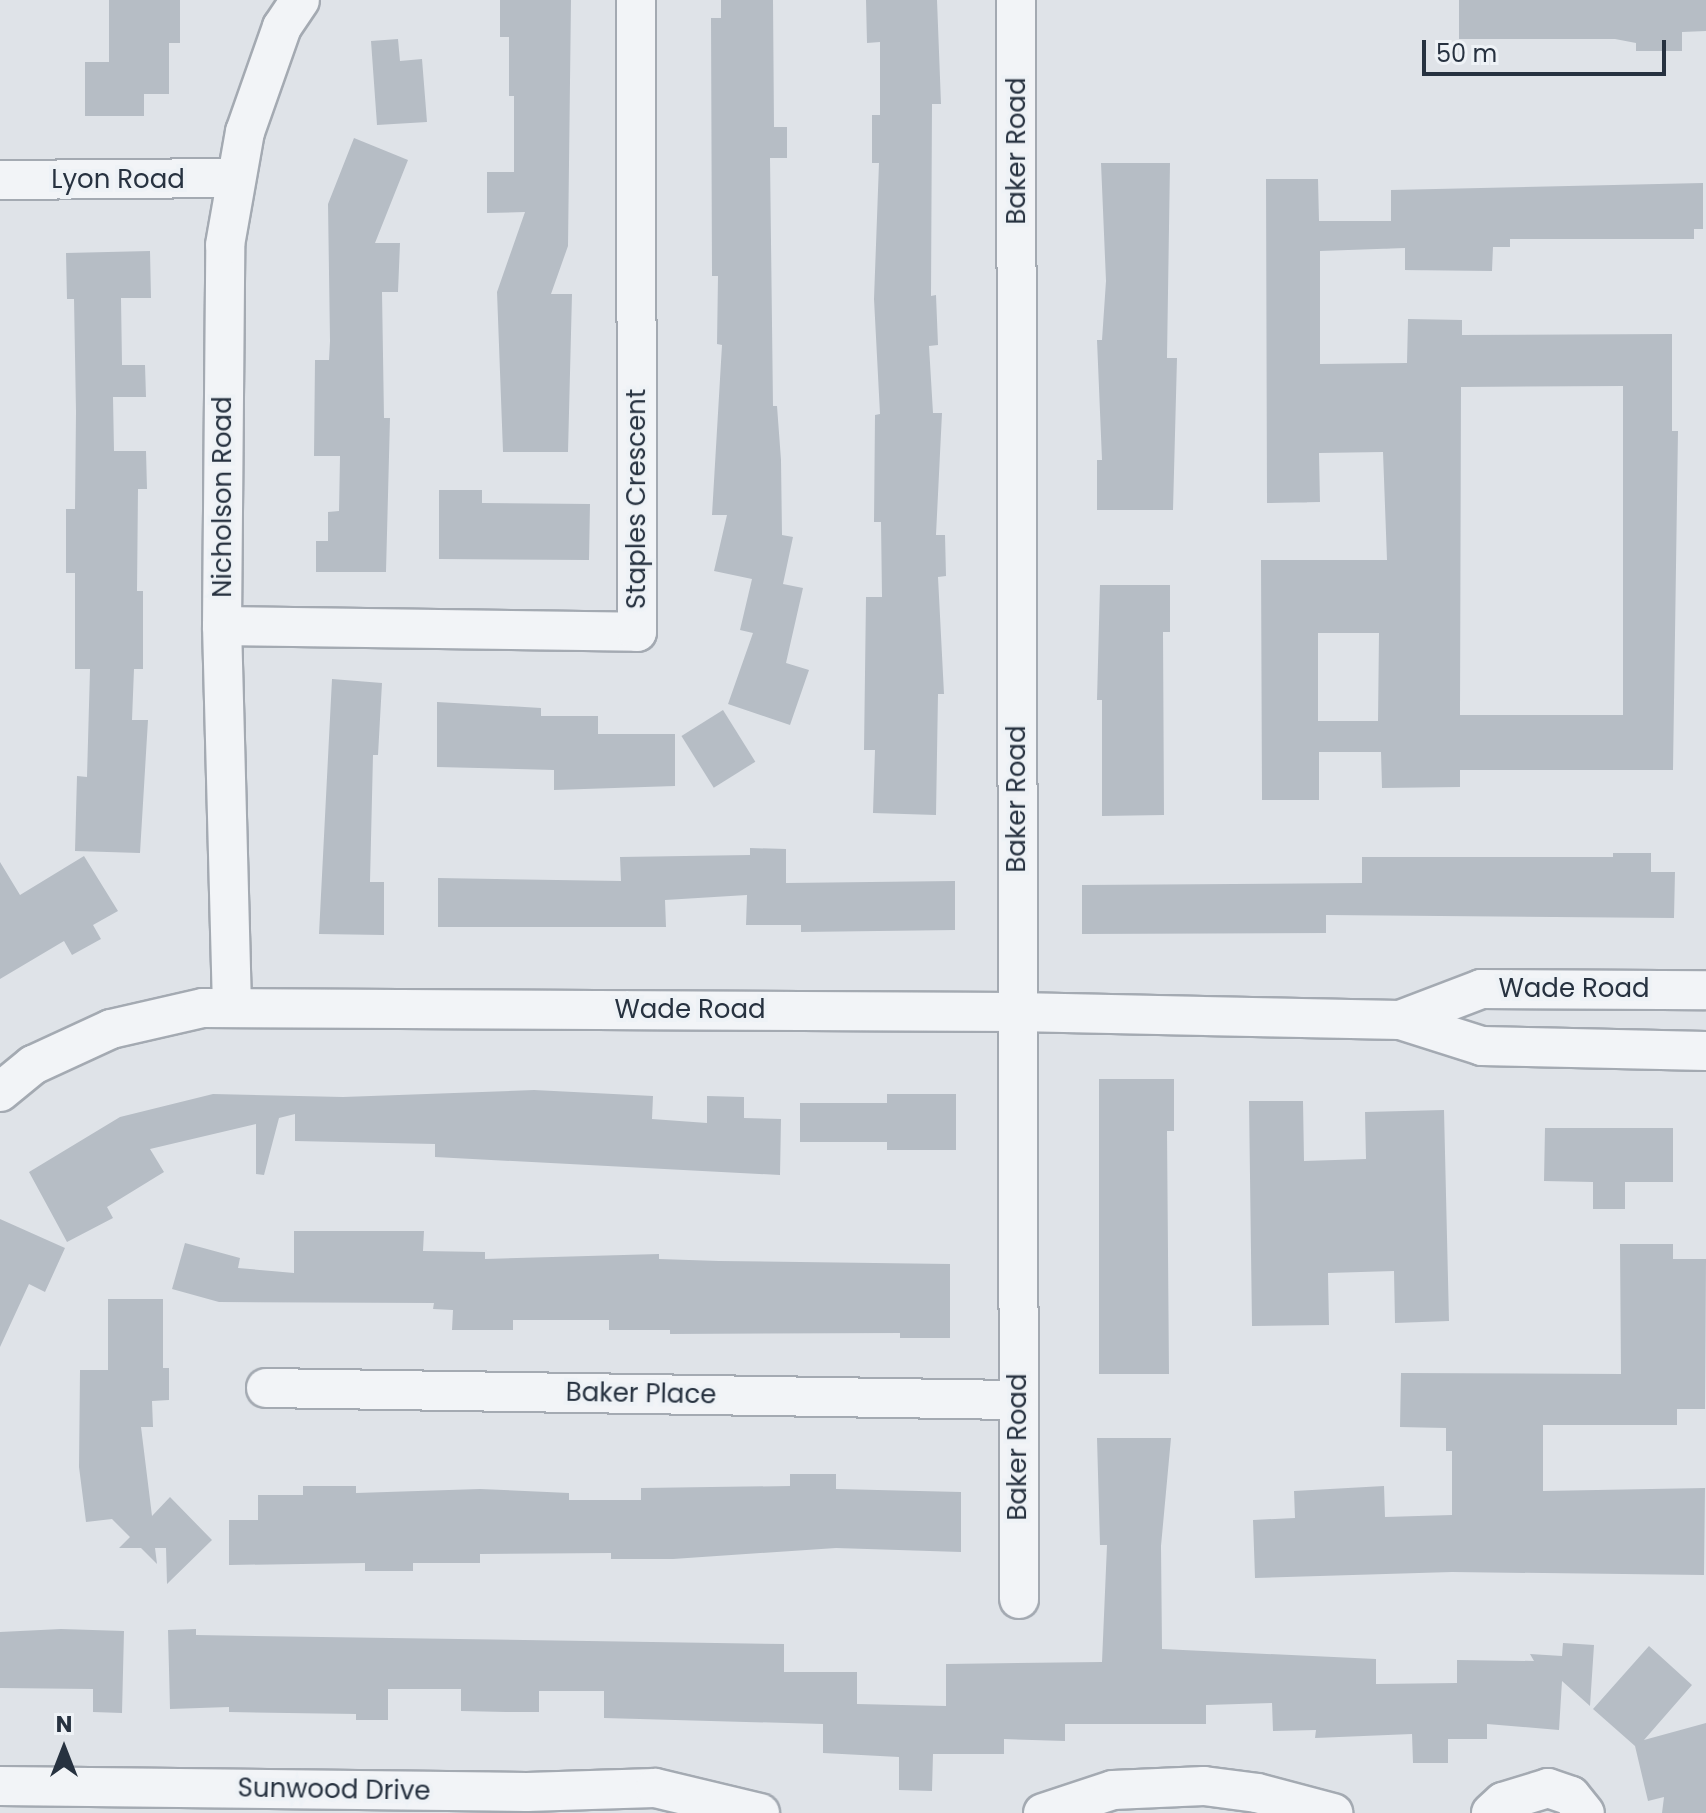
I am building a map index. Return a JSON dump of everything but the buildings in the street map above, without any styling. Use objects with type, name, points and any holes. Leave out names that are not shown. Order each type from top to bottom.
[{"type":"street","name":"Nicholson Road","points":[[232,1007],[222,626],[225,245],[235,178],[282,27],[300,0]]},
{"type":"street","name":"Staples Crescent","points":[[222,626],[637,632],[636,0]]},
{"type":"street","name":"Baker Road","points":[[1016,0],[1019,1599]]},
{"type":"street","name":"Lyon Road","points":[[0,180],[235,178]]},
{"type":"street","name":"Wade Road","points":[[1400,1020],[1481,989],[1706,990]]},
{"type":"street","name":"Wade Road","points":[[0,1092],[33,1065],[111,1029],[203,1008],[232,1007],[1017,1012],[1400,1020],[1482,1046],[1706,1051]]},
{"type":"street","name":"Baker Place","points":[[266,1388],[1017,1400]]},
{"type":"street","name":"Sunwood Drive","points":[[0,1786],[528,1802],[654,1801],[760,1813]]},
{"type":"street","points":[[1043,1813],[1113,1790],[1204,1786],[1257,1793],[1333,1813]]},
{"type":"street","points":[[1491,1813],[1503,1802],[1548,1788],[1571,1796],[1585,1813]]}]
